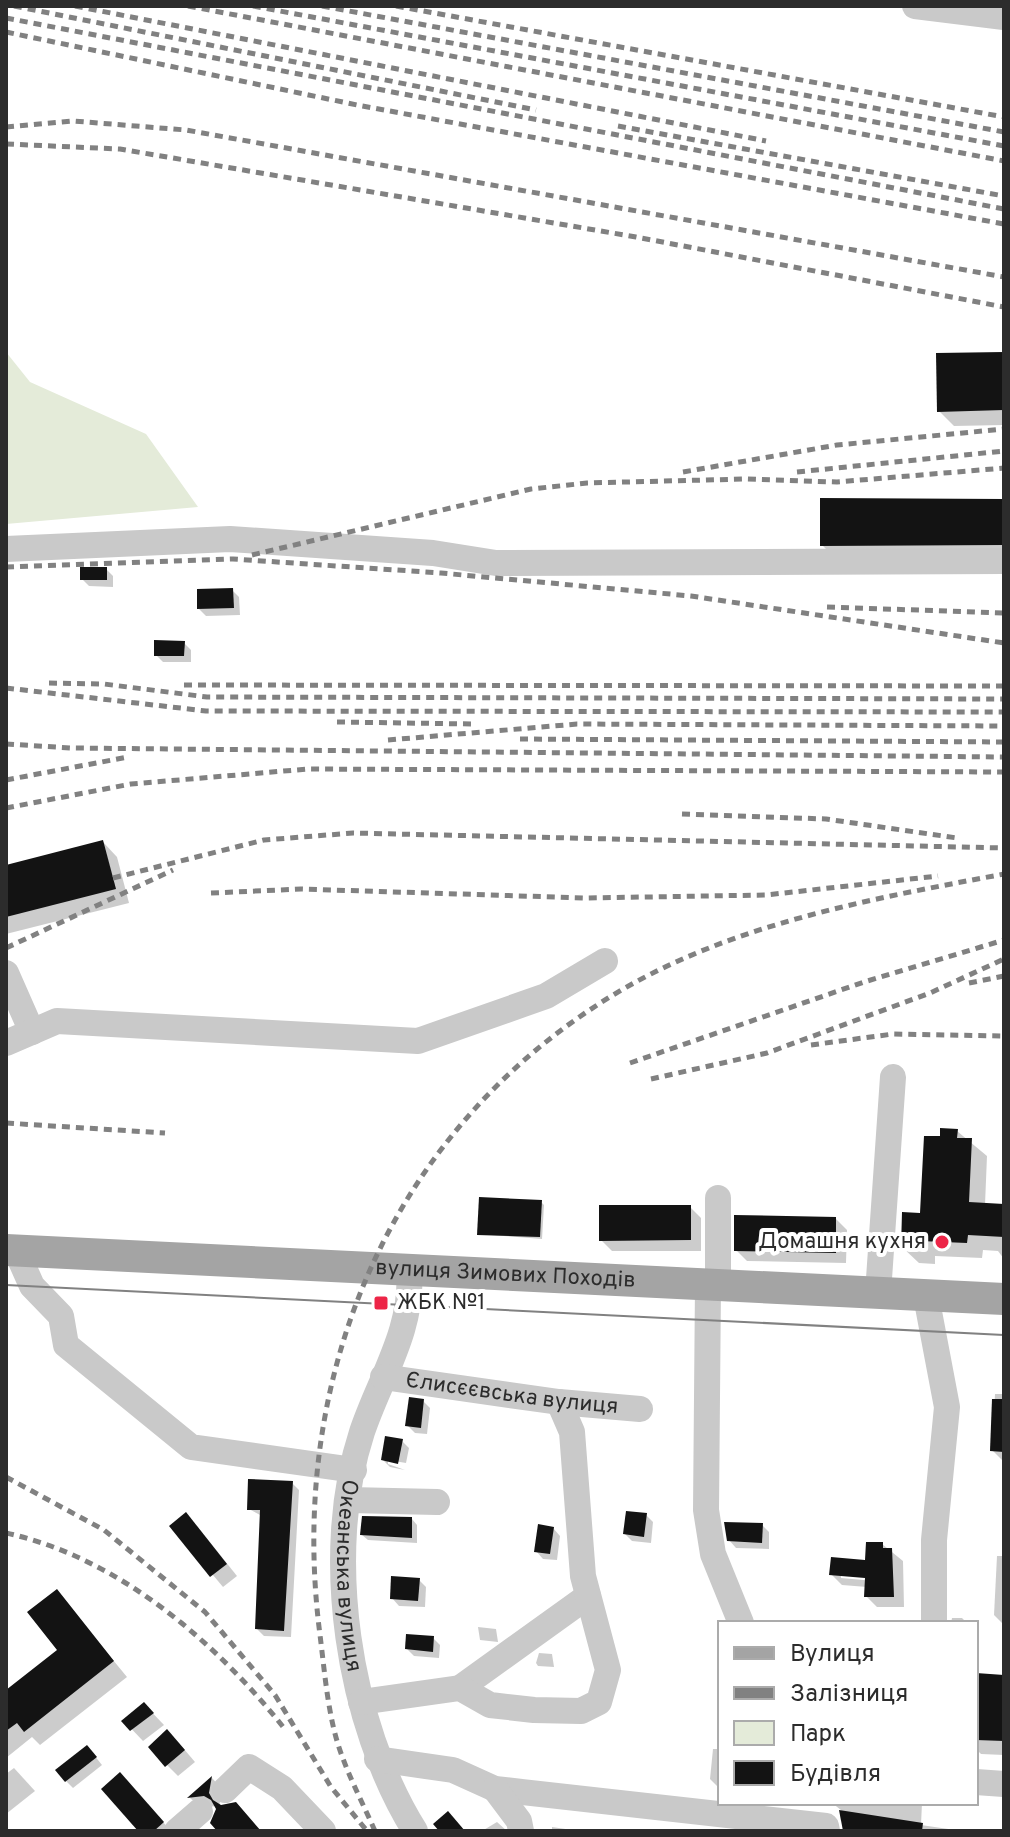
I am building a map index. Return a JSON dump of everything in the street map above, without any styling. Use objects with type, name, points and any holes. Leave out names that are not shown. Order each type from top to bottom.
[{"type":"main road","name":"вулиця Зимових Походів","points":[[11,1250],[1004,1299]]},
{"type":"street","points":[[915,6],[1004,17]]},
{"type":"street","points":[[6,549],[110,547],[230,539],[433,553],[496,563],[1004,561]]},
{"type":"street","points":[[6,1043],[57,1021],[418,1041],[546,996],[605,961]]},
{"type":"street","points":[[6,973],[32,1032]]},
{"type":"street","points":[[878,1293],[893,1077]]},
{"type":"street","points":[[718,1198],[706,1510],[713,1554],[740,1621]]},
{"type":"street","points":[[11,1250],[32,1286],[61,1316],[66,1345],[191,1447],[354,1470]]},
{"type":"street","name":"Океанська вулиця","points":[[409,1270],[407,1316],[361,1435],[349,1500],[345,1561],[347,1620],[361,1702],[377,1759],[415,1831]]},
{"type":"street","points":[[926,1296],[947,1407],[934,1540],[934,1621]]},
{"type":"street","name":"Єлисєєвська вулиця","points":[[383,1377],[559,1402],[640,1409]]},
{"type":"street","points":[[460,1688],[490,1705],[534,1710],[581,1711],[599,1702],[608,1670],[583,1576],[572,1432],[559,1402]]},
{"type":"street","points":[[349,1500],[437,1502]]},
{"type":"street","points":[[361,1702],[460,1688],[588,1596]]},
{"type":"street","points":[[377,1759],[453,1770],[495,1789],[713,1811],[826,1826],[827,1831]]},
{"type":"street","points":[[225,1790],[249,1767],[282,1788],[323,1831]]},
{"type":"street","points":[[978,1782],[1004,1784]]},
{"type":"street","points":[[495,1789],[519,1821],[521,1831]]},
{"type":"street","points":[[177,1831],[200,1811]]},
{"type":"green space","points":[[6,352],[30,382],[146,434],[198,507],[6,524]]},
{"type":"building","points":[[1004,352],[1004,410],[937,412],[936,353]]},
{"type":"building","points":[[820,498],[1004,499],[1004,545],[820,546]]},
{"type":"building","points":[[80,567],[107,567],[107,580],[80,580]]},
{"type":"building","points":[[233,588],[234,608],[197,609],[197,589]]},
{"type":"building","points":[[154,640],[185,641],[184,656],[154,656]]},
{"type":"building","points":[[103,840],[116,889],[6,917],[6,865]]},
{"type":"building","points":[[940,1128],[958,1129],[957,1138],[972,1138],[969,1202],[1004,1204],[1004,1237],[968,1235],[967,1243],[920,1241],[920,1249],[901,1248],[902,1212],[920,1213],[924,1136],[940,1136]]},
{"type":"building","points":[[479,1197],[542,1200],[540,1237],[477,1235]]},
{"type":"building","points":[[599,1205],[691,1205],[691,1240],[599,1241]]},
{"type":"building","points":[[734,1215],[836,1217],[836,1253],[734,1251]]},
{"type":"building","points":[[409,1397],[424,1399],[421,1428],[405,1426]]},
{"type":"building","points":[[992,1399],[1004,1399],[1004,1452],[990,1451]]},
{"type":"building","points":[[385,1436],[403,1439],[398,1464],[381,1460]]},
{"type":"building","points":[[248,1479],[293,1481],[284,1631],[255,1629],[260,1510],[247,1510]]},
{"type":"building","points":[[626,1511],[647,1513],[644,1537],[623,1534]]},
{"type":"building","points":[[186,1512],[227,1564],[210,1577],[169,1526]]},
{"type":"building","points":[[362,1516],[412,1517],[412,1538],[360,1535]]},
{"type":"building","points":[[724,1522],[763,1523],[762,1543],[727,1541]]},
{"type":"building","points":[[538,1524],[554,1527],[550,1554],[534,1552]]},
{"type":"building","points":[[866,1542],[883,1542],[883,1548],[892,1548],[894,1597],[864,1597],[865,1578],[829,1575],[831,1557],[865,1560]]},
{"type":"building","points":[[391,1576],[420,1578],[418,1601],[390,1599]]},
{"type":"building","points":[[57,1589],[114,1661],[24,1732],[17,1723],[6,1731],[6,1690],[57,1650],[27,1612]]},
{"type":"building","points":[[406,1634],[434,1636],[433,1652],[405,1649]]},
{"type":"building","points":[[978,1673],[1004,1675],[1004,1741],[978,1740]]},
{"type":"building","points":[[144,1702],[154,1713],[130,1731],[121,1721]]},
{"type":"building","points":[[167,1729],[185,1750],[165,1767],[148,1747]]},
{"type":"building","points":[[87,1745],[97,1757],[65,1782],[55,1770]]},
{"type":"building","points":[[120,1772],[164,1822],[154,1831],[138,1831],[101,1789]]},
{"type":"building","points":[[212,1776],[209,1793],[213,1800],[221,1805],[236,1802],[261,1831],[217,1831],[210,1823],[216,1809],[211,1800],[204,1796],[187,1798]]},
{"type":"building","points":[[839,1810],[923,1823],[922,1831],[843,1831]]},
{"type":"building","points":[[448,1811],[465,1831],[439,1831],[433,1824]]},
{"type":"tram line","points":[[6,1285],[1004,1335]]},
{"type":"railway","points":[[14,6],[536,110]]},
{"type":"railway","points":[[75,6],[766,141]]},
{"type":"railway","points":[[188,6],[1004,161]]},
{"type":"railway","points":[[253,6],[1004,146]]},
{"type":"railway","points":[[322,6],[1004,132]]},
{"type":"railway","points":[[396,6],[1004,117]]},
{"type":"railway","points":[[6,18],[1004,209]]},
{"type":"railway","points":[[6,32],[357,105],[1004,224]]},
{"type":"railway","points":[[6,127],[73,121],[186,130],[1004,277]]},
{"type":"railway","points":[[618,126],[1004,196]]},
{"type":"railway","points":[[6,144],[120,149],[636,237],[1004,307]]},
{"type":"railway","points":[[683,472],[837,445],[1004,429]]},
{"type":"railway","points":[[797,472],[1004,451]]},
{"type":"railway","points":[[252,555],[531,489],[587,483],[745,479],[837,482],[1004,468]]},
{"type":"railway","points":[[6,567],[233,559],[441,573],[691,596],[1004,643]]},
{"type":"railway","points":[[827,607],[1004,613]]},
{"type":"railway","points":[[49,683],[104,684],[207,697],[1004,699]]},
{"type":"railway","points":[[184,685],[1004,686]]},
{"type":"railway","points":[[6,688],[206,711],[1004,712]]},
{"type":"railway","points":[[337,722],[473,724]]},
{"type":"railway","points":[[388,740],[577,724],[1004,726]]},
{"type":"railway","points":[[520,739],[1004,742]]},
{"type":"railway","points":[[6,744],[71,748],[1004,757]]},
{"type":"railway","points":[[6,780],[128,757]]},
{"type":"railway","points":[[6,808],[131,784],[308,769],[1004,772]]},
{"type":"railway","points":[[682,814],[826,819],[957,838]]},
{"type":"railway","points":[[113,878],[264,840],[353,833],[1004,848]]},
{"type":"railway","points":[[6,948],[173,870]]},
{"type":"railway","points":[[375,1831],[333,1727],[320,1635],[314,1538],[321,1443],[340,1351],[373,1264],[418,1183],[475,1109],[544,1044],[625,988],[669,965],[762,929],[858,903],[1004,874]]},
{"type":"railway","points":[[211,893],[301,889],[586,898],[766,895],[938,876]]},
{"type":"railway","points":[[630,1063],[864,982],[1004,940]]},
{"type":"railway","points":[[651,1079],[767,1053],[930,993],[1004,959]]},
{"type":"railway","points":[[969,983],[1004,976]]},
{"type":"railway","points":[[811,1045],[893,1034],[1004,1036]]},
{"type":"railway","points":[[6,1123],[165,1133]]},
{"type":"railway","points":[[6,1477],[104,1530],[205,1612],[275,1695],[331,1787],[367,1831]]},
{"type":"railway","points":[[6,1533],[87,1561],[161,1607],[227,1664],[284,1728]]},
{"type":"place","name":"Домашня кухня","points":[[942,1242]]},
{"type":"place","name":"ЖБК №1","points":[[381,1303]]}]
